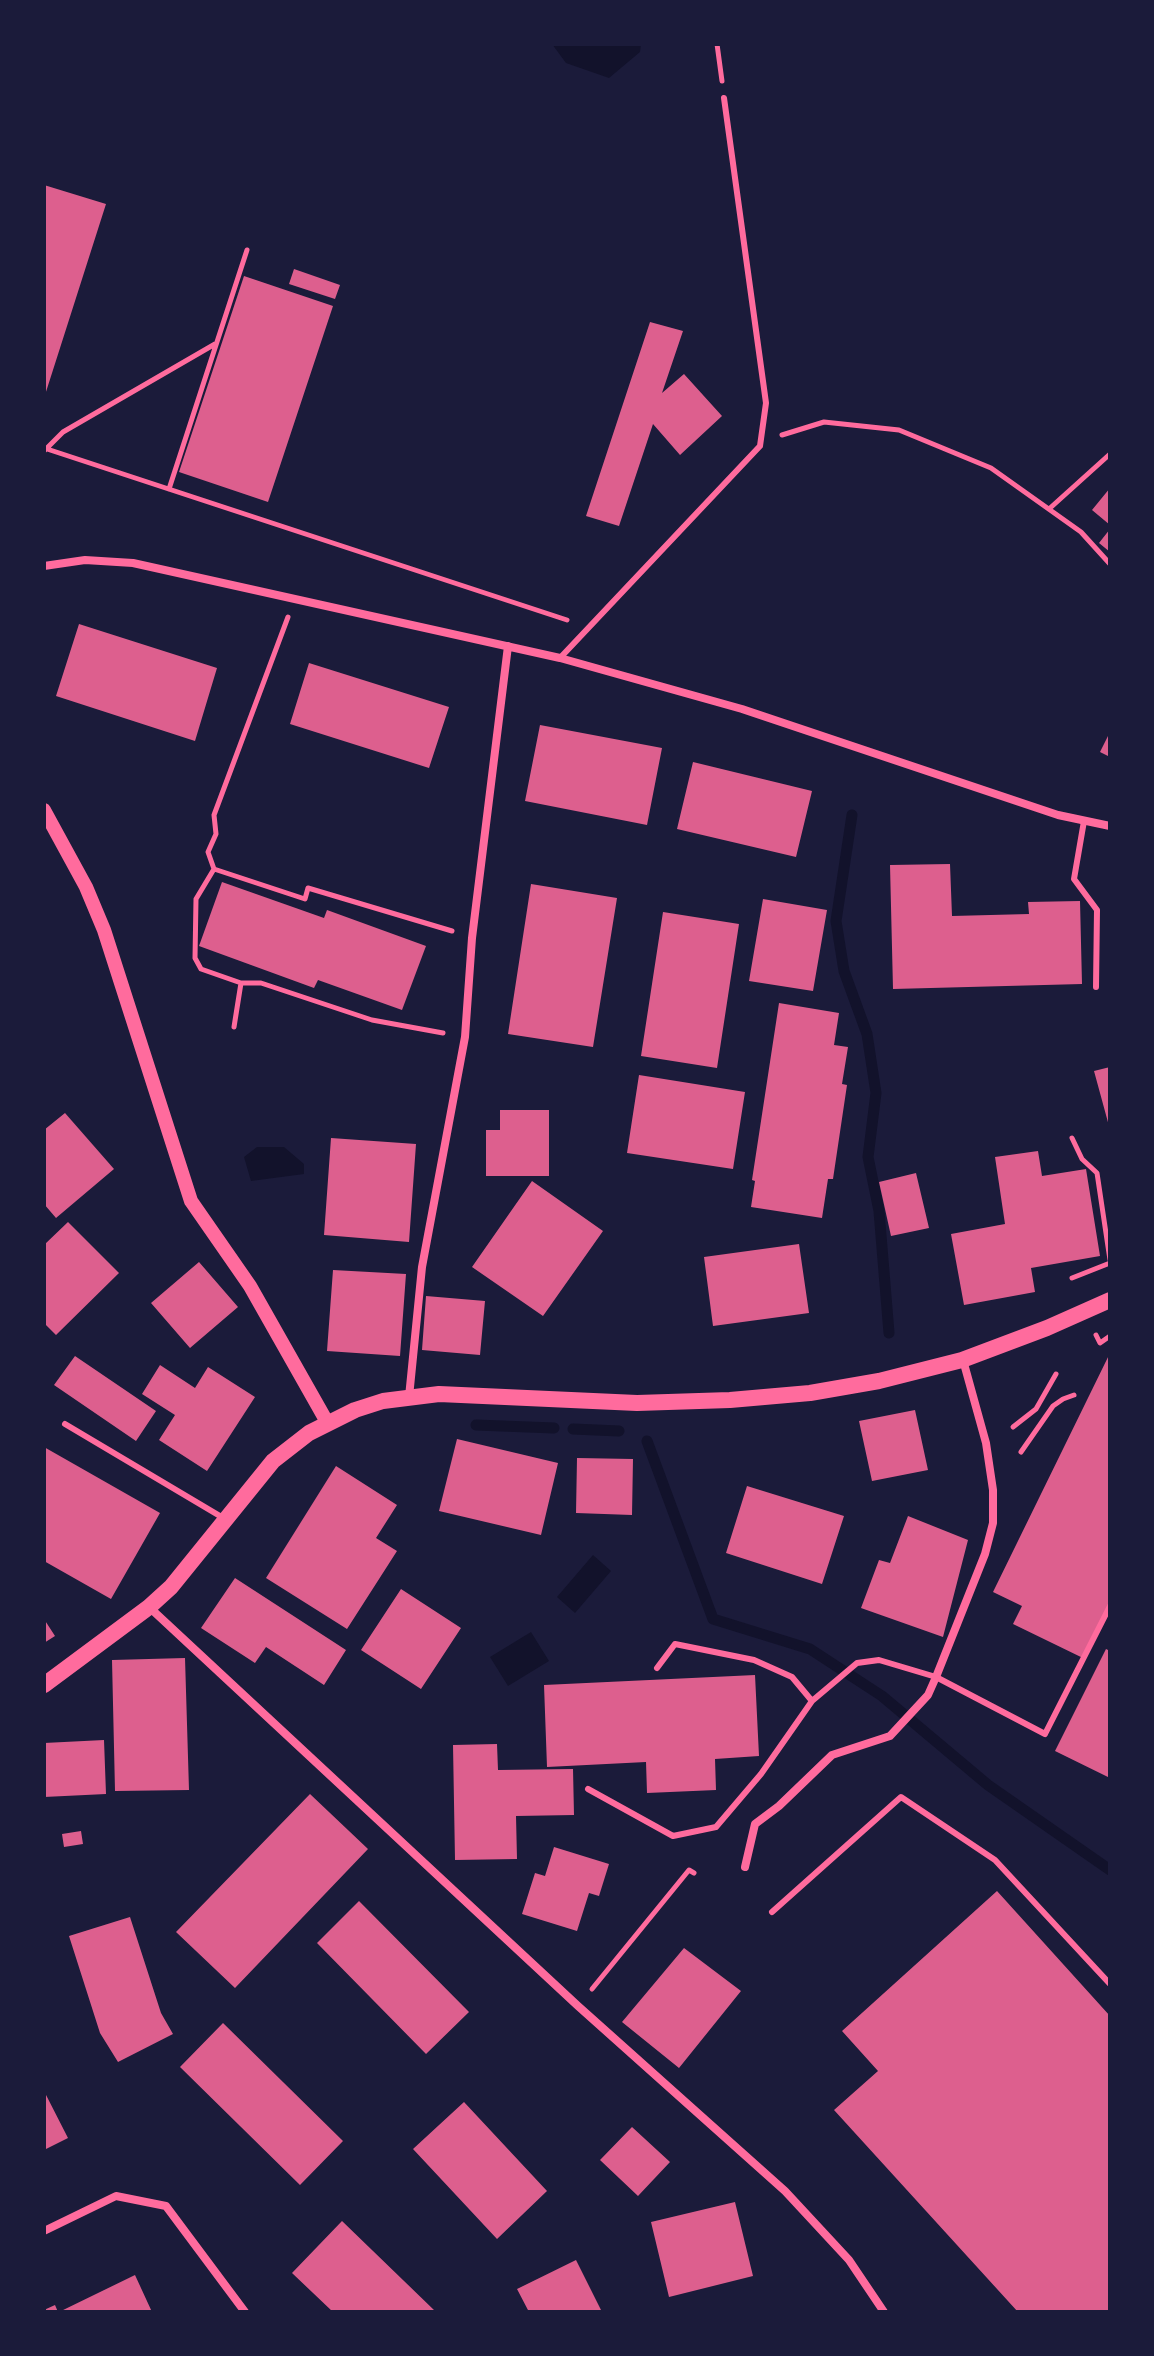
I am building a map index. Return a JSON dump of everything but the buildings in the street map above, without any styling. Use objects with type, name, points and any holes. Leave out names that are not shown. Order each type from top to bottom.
[{"type":"main road","points":[[44,1685],[171,1587],[273,1461],[291,1445],[327,1422],[383,1401],[468,1394],[637,1403],[745,1399],[845,1387],[962,1360],[1110,1300]]},
{"type":"street","points":[[44,566],[85,560],[117,561],[560,658],[742,709],[1084,821],[1110,826]]},
{"type":"street","points":[[409,1397],[422,1267],[465,1037],[472,938],[508,646]]},
{"type":"street","points":[[44,810],[49,828],[86,887],[104,930],[191,1201],[250,1286],[327,1422]]},
{"type":"street","points":[[745,1867],[755,1824],[779,1806],[832,1755],[890,1736],[928,1695],[936,1677],[985,1554],[993,1523],[993,1490],[986,1443],[962,1360]]},
{"type":"street","points":[[149,1607],[578,2006],[785,2191],[849,2260],[884,2312]]},
{"type":"street","points":[[44,2231],[116,2196],[166,2206],[245,2312]]},
{"type":"lane","points":[[560,658],[760,446],[766,403],[724,98]]},
{"type":"lane","points":[[1084,821],[1074,879],[1097,910],[1096,987]]},
{"type":"lane","points":[[65,1424],[225,1519]]},
{"type":"lane","points":[[588,1789],[673,1836],[716,1827],[761,1774],[812,1701],[857,1663],[879,1660],[936,1677],[1045,1734],[1110,1606]]},
{"type":"lane","points":[[657,1668],[675,1644],[754,1660],[792,1677],[812,1701]]},
{"type":"lane","points":[[772,1912],[901,1797],[995,1860],[1110,1984]]},
{"type":"path","points":[[717,44],[724,98]]},
{"type":"path","points":[[169,489],[247,250]]},
{"type":"path","points":[[44,449],[63,432],[216,343]]},
{"type":"path","points":[[760,446],[792,429],[824,422],[899,430],[991,468],[1081,532],[1110,564]]},
{"type":"path","points":[[44,449],[589,628]]},
{"type":"path","points":[[1049,509],[1110,454]]},
{"type":"path","points":[[214,869],[208,852],[216,834],[214,815],[294,598]]},
{"type":"path","points":[[214,869],[305,899],[308,888],[472,938]]},
{"type":"path","points":[[214,869],[196,899],[195,958],[201,969],[241,983],[261,983],[372,1020],[465,1037]]},
{"type":"path","points":[[234,1027],[241,983]]},
{"type":"path","points":[[1072,1138],[1082,1159],[1097,1173],[1110,1262],[1072,1278]]},
{"type":"path","points":[[1013,1427],[1040,1403],[1056,1374]]},
{"type":"path","points":[[1021,1452],[1051,1410],[1063,1399],[1074,1395]]},
{"type":"path","points":[[1040,1403],[1051,1410]]},
{"type":"path","points":[[578,2006],[689,1870],[694,1873]]},
{"type":"shaded area","points":[[552,44],[641,44],[640,52],[609,78],[566,63]]},
{"type":"shaded area","points":[[257,1147],[284,1147],[304,1164],[304,1174],[251,1181],[244,1157]]},
{"type":"shaded area","points":[[593,1555],[611,1571],[575,1613],[557,1597]]},
{"type":"shaded area","points":[[531,1632],[549,1661],[508,1686],[490,1657]]},
{"type":"waterway","points":[[852,815],[836,921],[844,971],[867,1034],[876,1093],[868,1157],[879,1211],[889,1333]]},
{"type":"waterway","points":[[476,1425],[554,1428]]},
{"type":"waterway","points":[[573,1429],[619,1431]]},
{"type":"waterway","points":[[647,1441],[713,1619],[810,1649],[882,1696],[988,1785],[1110,1870]]}]
